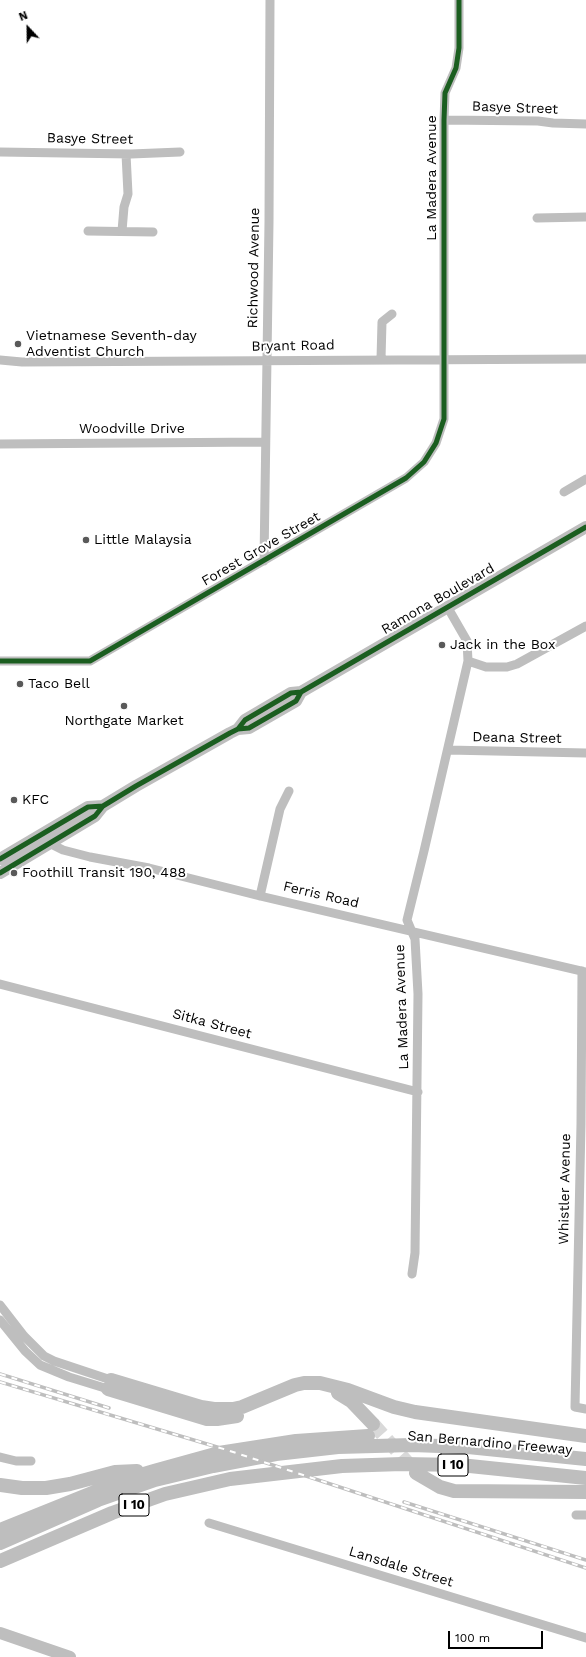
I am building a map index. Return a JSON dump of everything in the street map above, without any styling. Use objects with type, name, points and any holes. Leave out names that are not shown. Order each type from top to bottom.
[{"type":"highway","points":[[110,1384],[201,1407],[233,1409],[242,1407],[295,1385],[304,1383],[320,1383],[348,1390],[394,1407],[416,1412],[586,1436]]},
{"type":"highway","points":[[110,1384],[202,1417],[217,1419],[235,1417],[295,1391],[314,1388],[325,1389],[343,1395],[351,1400],[373,1424]]},
{"type":"highway","name":"San Bernardino Freeway","points":[[0,1530],[100,1489],[154,1470],[219,1453],[274,1449],[338,1437],[413,1436],[474,1439],[586,1450]]},
{"type":"highway","points":[[0,1543],[106,1498],[156,1480],[235,1461],[274,1449],[307,1450],[361,1446],[418,1445],[488,1448],[586,1459]]},
{"type":"highway","points":[[0,1552],[79,1517],[156,1490],[258,1466],[316,1463],[370,1454],[429,1454],[478,1456],[586,1468]]},
{"type":"highway","name":"San Bernardino Freeway","points":[[0,1561],[112,1513],[165,1494],[230,1478],[274,1473],[316,1463],[429,1464],[479,1467],[586,1478]]},
{"type":"highway","points":[[0,1484],[22,1488],[46,1488],[70,1484],[115,1472],[154,1470]]},
{"type":"highway","points":[[416,1473],[436,1485],[454,1491],[586,1492]]},
{"type":"main road","name":"Ramona Boulevard","points":[[0,873],[51,844],[95,816],[103,806],[238,729],[245,720],[251,716],[291,694],[301,692],[586,527]]},
{"type":"main road","name":"Ramona Boulevard","points":[[0,859],[88,807],[103,806]]},
{"type":"main road","points":[[0,1633],[70,1657]]},
{"type":"street","name":"Richwood Avenue","points":[[264,561],[270,0]]},
{"type":"street","name":"La Madera Avenue","points":[[445,358],[445,93],[456,68],[459,48],[459,0]]},
{"type":"street","name":"Basye Street","points":[[444,120],[538,120],[553,123],[586,124]]},
{"type":"street","name":"Basye Street","points":[[0,152],[126,154],[180,152]]},
{"type":"street","points":[[122,231],[124,207],[128,194],[126,154]]},
{"type":"street","points":[[537,218],[586,217]]},
{"type":"street","points":[[88,231],[153,232]]},
{"type":"street","points":[[381,359],[382,322],[392,314]]},
{"type":"street","name":"Bryant Road","points":[[0,360],[22,362],[445,358],[586,359]]},
{"type":"street","name":"Forest Grove Street","points":[[0,661],[90,661],[406,478],[424,462],[436,442],[444,419],[445,358]]},
{"type":"street","name":"Woodville Drive","points":[[0,444],[265,442]]},
{"type":"street","points":[[564,492],[586,478]]},
{"type":"street","name":"La Madera Avenue","points":[[412,1274],[416,1253],[418,994],[415,939],[410,931],[407,920],[468,662],[468,642],[448,608]]},
{"type":"street","points":[[468,662],[486,667],[507,667],[517,664],[586,626]]},
{"type":"street","name":"Deana Street","points":[[448,750],[586,753]]},
{"type":"street","points":[[260,896],[280,809],[289,791]]},
{"type":"street","name":"Ferris Road","points":[[51,844],[63,850],[83,855],[149,868],[260,896],[584,971]]},
{"type":"street","name":"Whistler Avenue","points":[[584,971],[575,1407],[586,1409]]},
{"type":"street","name":"Sitka Street","points":[[0,984],[418,1092]]},
{"type":"street","points":[[0,1305],[24,1336],[44,1356],[110,1384]]},
{"type":"street","points":[[0,1320],[20,1346],[40,1365],[69,1377],[110,1384]]},
{"type":"street","points":[[0,1457],[16,1461],[31,1461]]},
{"type":"street","name":"Lansdale Street","points":[[209,1523],[586,1638]]},
{"type":"tunnel","points":[[373,1424],[415,1471]]},
{"type":"railway","points":[[0,1374],[109,1408]]},
{"type":"railway","points":[[0,1382],[227,1450],[586,1568]]},
{"type":"railway","points":[[404,1502],[586,1560]]},
{"type":"cycle path","points":[[0,661],[90,661],[406,478],[424,462],[436,443],[444,419],[444,120],[445,93],[456,68],[459,48],[459,0]]},
{"type":"cycle path","points":[[238,729],[245,720],[291,693],[301,692],[586,527]]},
{"type":"cycle path","points":[[0,873],[95,816],[103,806],[136,786],[230,733],[238,729],[249,728],[296,701],[301,692]]},
{"type":"cycle path","points":[[0,859],[88,807],[103,806]]},
{"type":"place","name":"Vietnamese Seventh-day Adventist Church","points":[[18,344]]},
{"type":"place","name":"Little Malaysia","points":[[86,540]]},
{"type":"place","name":"Jack in the Box","points":[[442,645]]},
{"type":"place","name":"Taco Bell","points":[[20,684]]},
{"type":"place","name":"Northgate Market","points":[[124,706]]},
{"type":"place","name":"KFC","points":[[14,800]]},
{"type":"place","name":"Foothill Transit 190, 488","points":[[14,873]]}]
